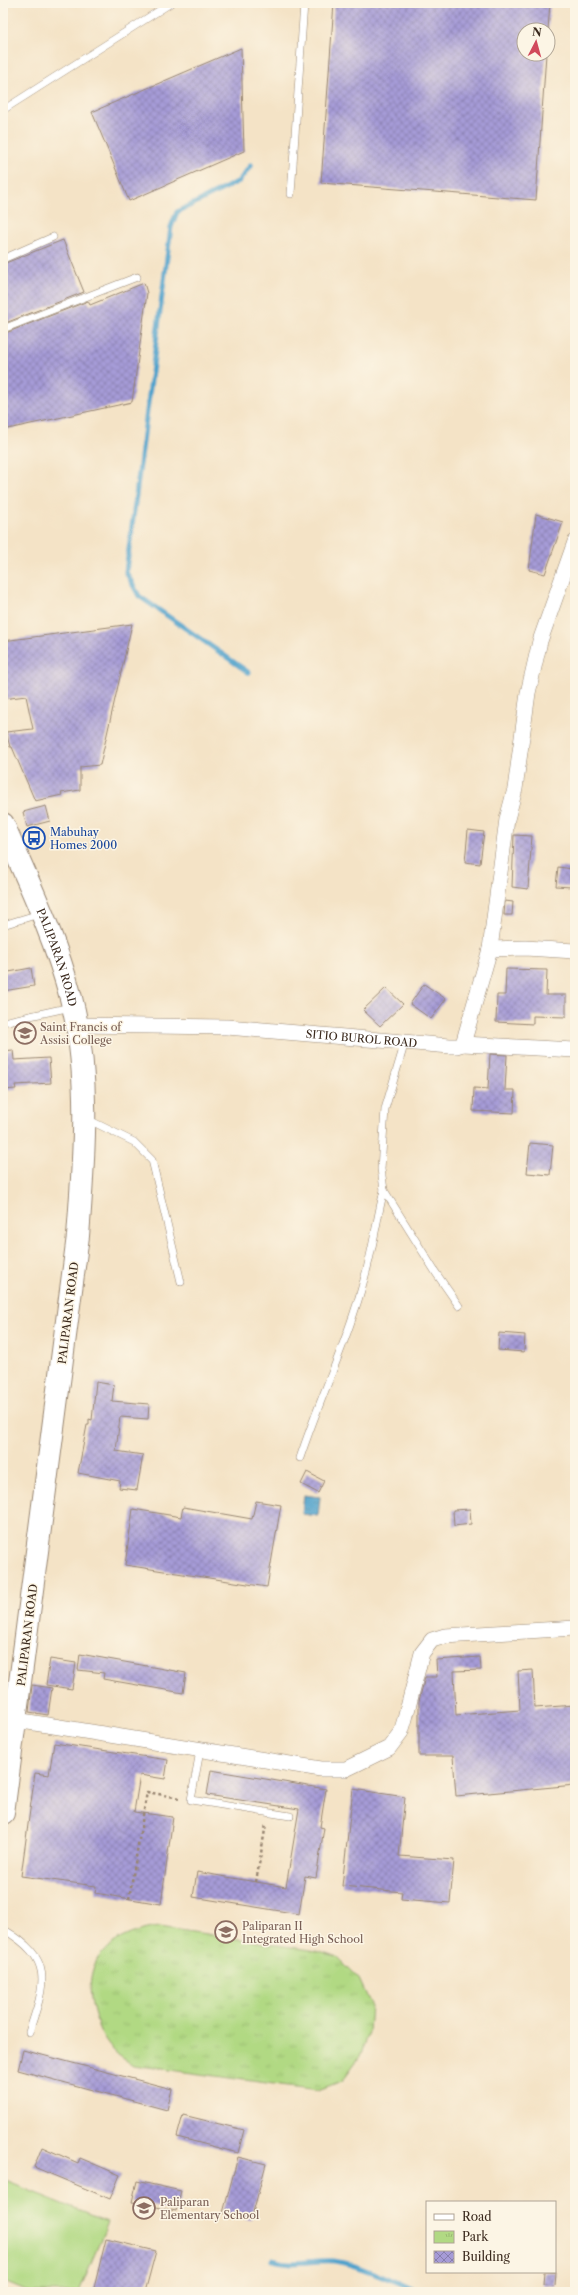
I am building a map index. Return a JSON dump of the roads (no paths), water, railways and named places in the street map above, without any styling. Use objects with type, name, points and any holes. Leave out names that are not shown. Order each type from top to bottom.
[{"type":"main road","name":"PALIPARAN ROAD","points":[[3,824],[55,946],[74,1016],[83,1076],[84,1149],[78,1236],[16,1720],[3,1807]]},
{"type":"street","points":[[463,1044],[490,950],[507,819],[515,789],[528,693],[540,641],[575,542]]},
{"type":"street","points":[[490,950],[525,948],[575,951]]},
{"type":"street","name":"SITIO BUROL ROAD","points":[[74,1016],[457,1046],[463,1044],[575,1050]]},
{"type":"street","points":[[16,1720],[321,1769],[346,1769],[389,1748],[401,1732],[422,1653],[432,1640],[445,1636],[575,1628]]},
{"type":"lane","points":[[3,110],[171,3]]},
{"type":"lane","points":[[292,194],[304,3]]},
{"type":"lane","points":[[3,259],[53,237]]},
{"type":"lane","points":[[3,329],[137,277]]},
{"type":"lane","points":[[3,925],[42,913]]},
{"type":"lane","points":[[3,1022],[74,1016]]},
{"type":"lane","points":[[300,1458],[315,1412],[346,1334],[365,1276],[384,1190],[381,1169],[385,1109],[405,1042]]},
{"type":"lane","points":[[83,1117],[134,1142],[152,1160],[181,1282]]},
{"type":"lane","points":[[384,1190],[436,1274],[459,1306]]},
{"type":"lane","points":[[200,1750],[191,1800],[290,1816]]},
{"type":"lane","points":[[3,1929],[31,1949],[38,1957],[42,1966],[41,1993],[29,2032]]},
{"type":"water","points":[[304,1495],[320,1497],[318,1516],[302,1514]]},
{"type":"waterway","points":[[248,672],[139,596],[126,572],[171,227],[177,212],[239,181],[251,165]]},
{"type":"waterway","points":[[273,2260],[288,2263],[326,2261],[344,2263],[377,2274],[418,2292]]},
{"type":"place","name":"Mabuhay Homes 2000","points":[[34,838]]},
{"type":"place","name":"Saint Francis of Assisi College","points":[[25,1033]]},
{"type":"place","name":"Paliparan II Integrated High School","points":[[226,1932]]},
{"type":"place","name":"Paliparan Elementary School","points":[[144,2208]]}]
